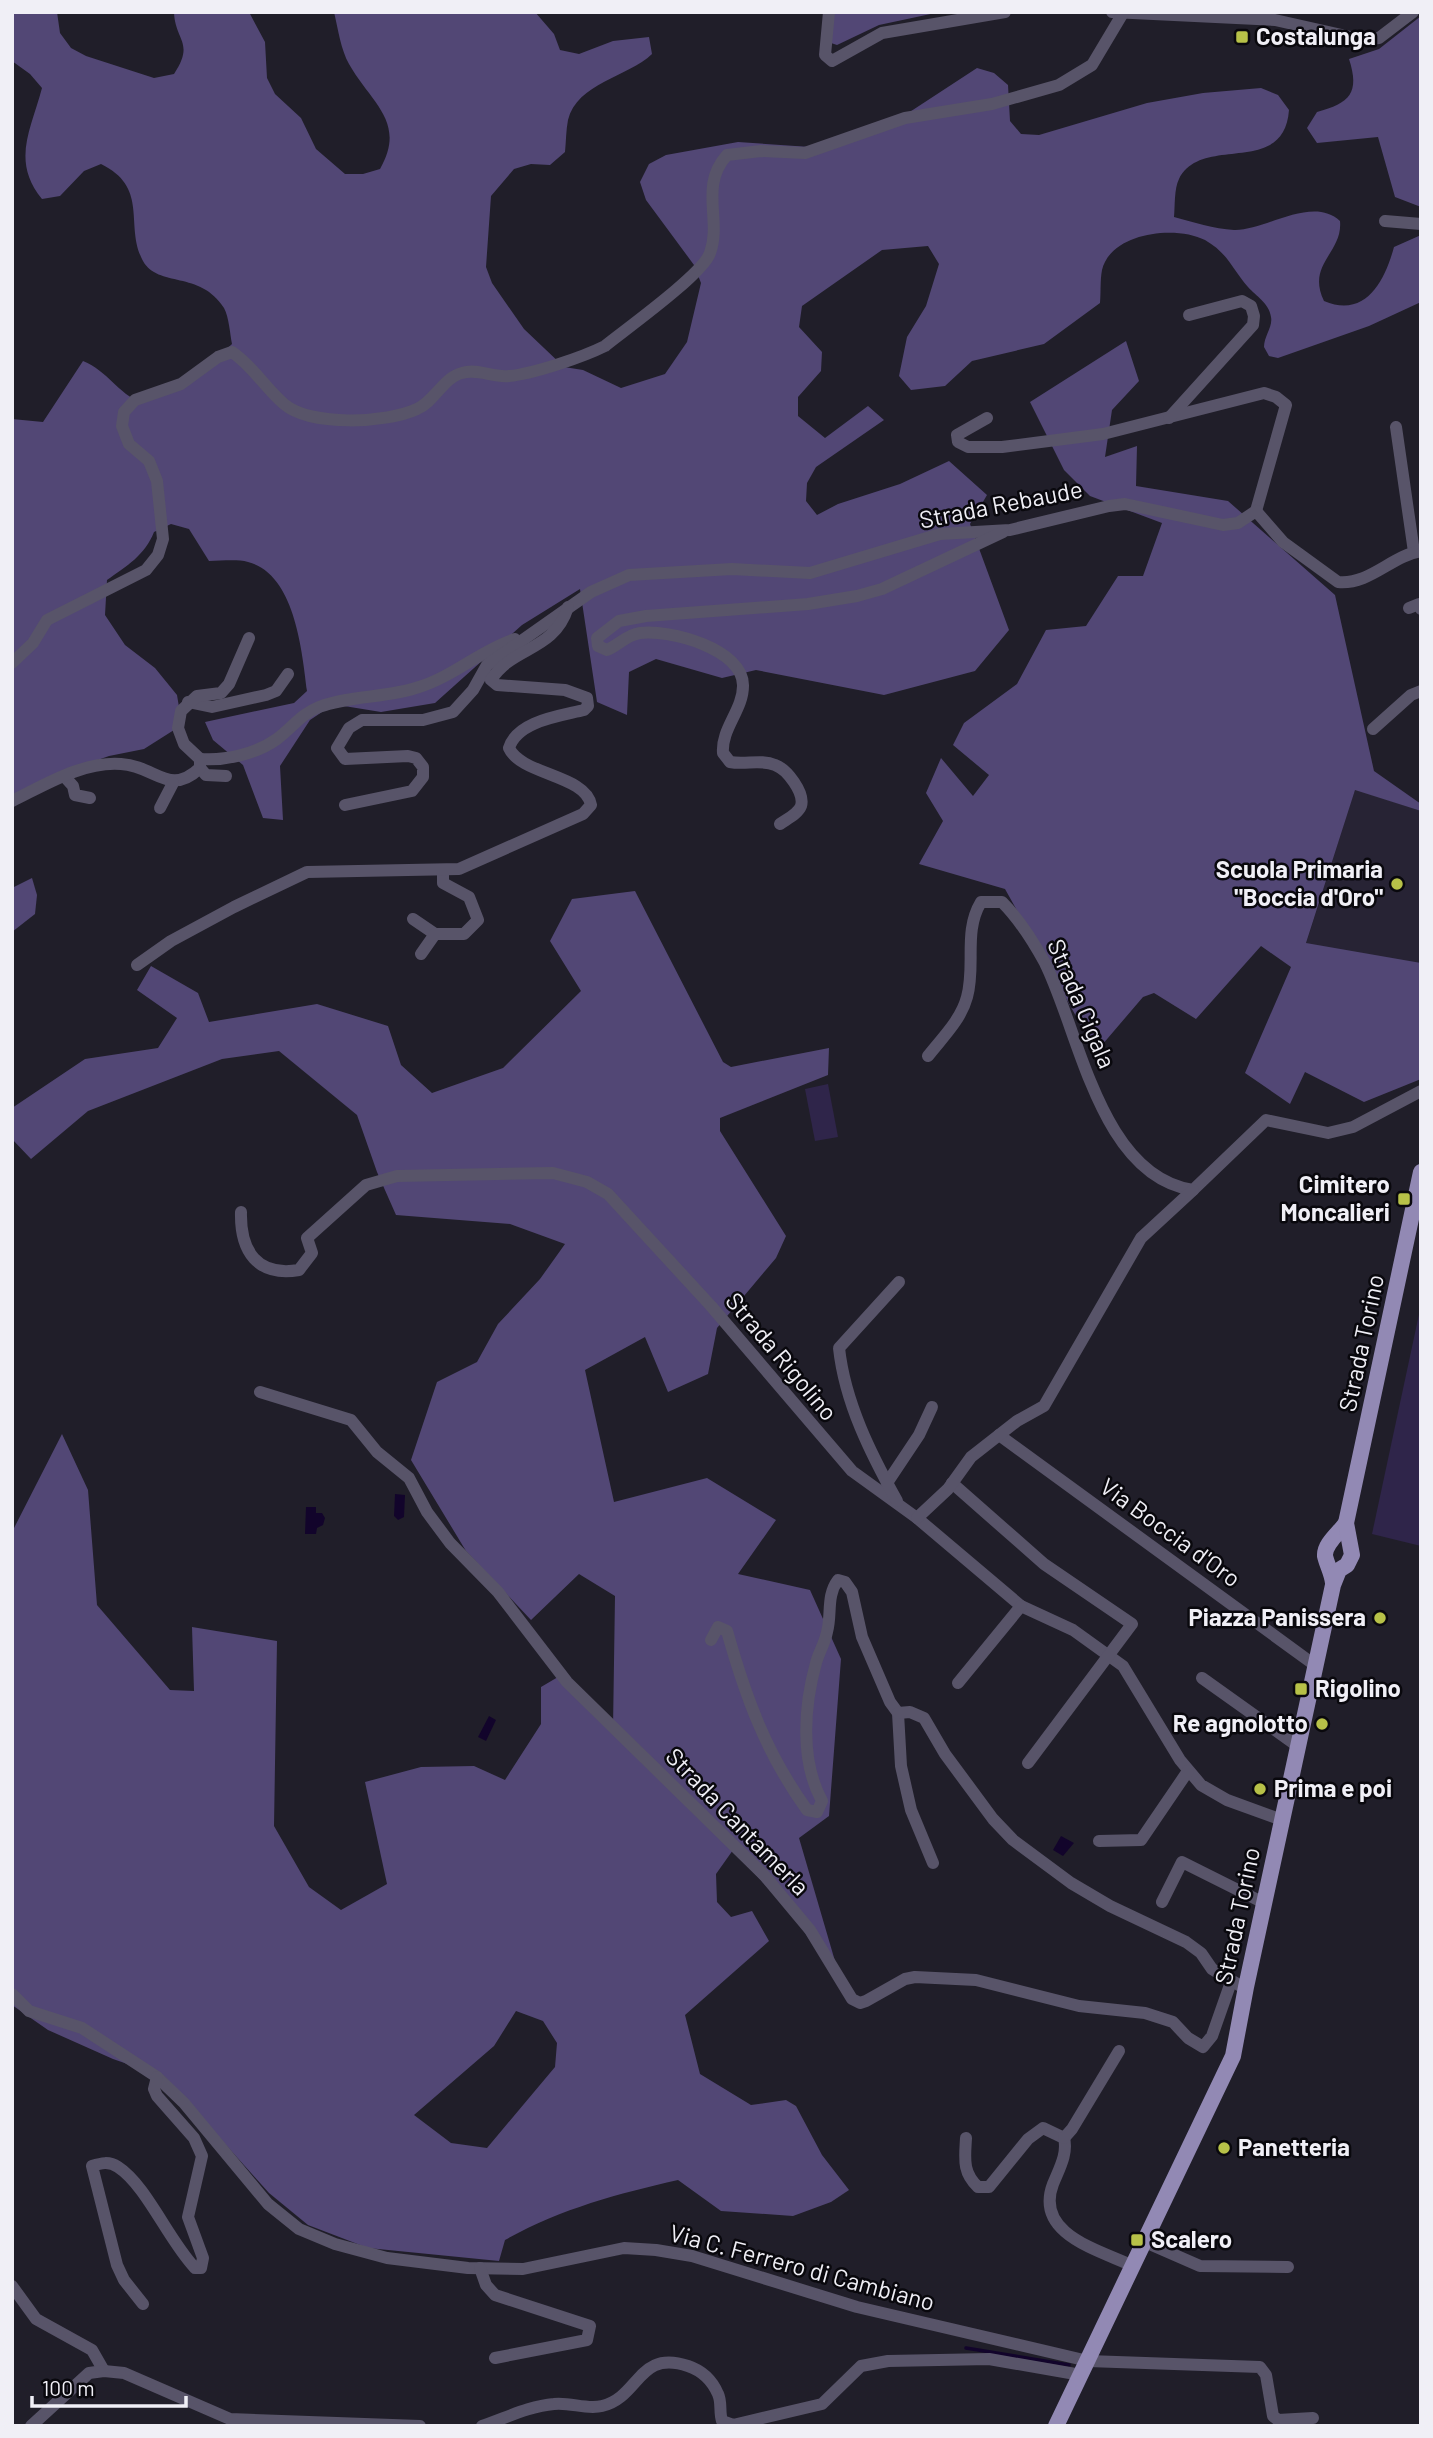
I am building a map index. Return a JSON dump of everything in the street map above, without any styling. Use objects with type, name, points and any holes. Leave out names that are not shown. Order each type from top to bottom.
[{"type":"main road","name":"Strada Torino","points":[[1056,2426],[1230,2068],[1238,1984],[1264,1903],[1334,1586],[1339,1570],[1347,1565],[1352,1555],[1346,1523],[1421,1172]]},
{"type":"main road","name":"Strada Torino","points":[[1334,1586],[1332,1568],[1325,1558],[1326,1546],[1346,1523]]},
{"type":"street","points":[[829,12],[825,55],[832,61],[882,33],[1005,12]]},
{"type":"street","points":[[1112,12],[1275,20],[1364,40],[1379,38],[1413,12]]},
{"type":"street","points":[[12,663],[33,643],[47,620],[146,570],[158,555],[163,539],[157,481],[149,461],[129,444],[122,426],[124,412],[135,400],[181,384],[232,352],[243,359],[286,406],[302,415],[385,420],[425,405],[459,373],[479,371],[508,376],[590,353],[605,346],[689,278],[710,254],[714,169],[727,155],[761,151],[805,153],[905,118],[992,104],[1059,85],[1092,65],[1123,13]]},
{"type":"street","points":[[1385,221],[1421,224]]},
{"type":"street","points":[[1169,418],[1252,325],[1254,316],[1251,306],[1242,301],[1189,315]]},
{"type":"street","points":[[987,418],[957,435],[958,442],[968,447],[1002,447],[1103,434],[1265,393],[1276,397],[1286,405],[1256,511],[1283,542],[1338,582],[1349,583],[1370,576],[1418,551],[1396,427]]},
{"type":"street","name":"Strada Rebaude","points":[[345,805],[412,791],[423,777],[423,767],[416,758],[408,756],[345,760],[337,748],[349,727],[362,720],[423,720],[453,712],[473,690],[487,665],[591,592],[629,575],[732,569],[810,573],[940,534],[1010,530],[1116,505],[1223,525],[1238,523],[1256,511]]},
{"type":"street","points":[[780,824],[798,811],[801,805],[802,798],[788,775],[773,764],[730,762],[723,753],[724,739],[743,689],[743,678],[735,664],[717,651],[670,635],[633,635],[607,650],[598,646],[600,635],[619,621],[646,615],[808,604],[857,596],[894,584],[1010,530]]},
{"type":"street","points":[[137,965],[171,941],[223,912],[307,872],[458,869],[501,853],[579,817],[590,807],[586,793],[522,761],[509,748],[515,737],[529,727],[584,710],[588,706],[587,698],[565,690],[497,685],[491,680],[503,666],[554,634],[563,623],[568,607]]},
{"type":"street","points":[[12,801],[64,776],[120,764],[143,769],[173,783],[186,781],[200,764],[258,750],[278,738],[301,715],[321,706],[418,688],[441,678],[491,647],[529,635]]},
{"type":"street","points":[[226,776],[206,775],[184,744],[178,728],[181,711],[188,702],[197,696],[221,693],[229,684],[249,638]]},
{"type":"street","points":[[188,702],[212,707],[266,695],[276,691],[288,674]]},
{"type":"street","points":[[1373,729],[1411,695],[1421,691]]},
{"type":"street","points":[[64,776],[73,786],[75,794],[90,798]]},
{"type":"street","points":[[160,808],[173,783]]},
{"type":"street","points":[[413,919],[435,934],[464,934],[478,920],[469,897],[443,883],[443,870]]},
{"type":"street","name":"Strada Cigala","points":[[928,1056],[957,1020],[968,997],[972,918],[981,902],[1002,902],[1019,919],[1046,964],[1094,1087],[1118,1139],[1153,1174],[1174,1188],[1193,1190]]},
{"type":"street","points":[[421,954],[435,934]]},
{"type":"street","points":[[917,1518],[952,1483],[971,1457],[1044,1406],[1140,1238],[1266,1120],[1328,1133],[1353,1127],[1421,1091]]},
{"type":"street","name":"Strada Rigolino","points":[[241,1212],[240,1232],[248,1253],[265,1268],[282,1273],[299,1270],[312,1253],[307,1238],[366,1185],[397,1176],[553,1173],[587,1182],[608,1194],[711,1306],[852,1471],[917,1518],[1021,1606],[1073,1630],[1123,1666],[1188,1771],[1201,1785],[1227,1800],[1282,1821]]},
{"type":"street","points":[[899,1282],[839,1348],[841,1368],[860,1428],[900,1506]]},
{"type":"street","name":"Strada Cantamerla","points":[[260,1392],[351,1420],[377,1452],[409,1478],[426,1512],[450,1543],[498,1592],[567,1682],[765,1876],[810,1930],[852,1999],[860,2003],[866,2001],[905,1979],[915,1977],[976,1980],[1079,2006],[1145,2013],[1173,2022],[1188,2038],[1203,2047],[1212,2036],[1238,1984]]},
{"type":"street","points":[[887,1483],[919,1435],[932,1407]]},
{"type":"street","name":"Via Boccia d'Oro","points":[[999,1435],[1317,1666]]},
{"type":"street","points":[[952,1483],[1044,1564],[1132,1625],[1107,1654],[1028,1763]]},
{"type":"street","points":[[711,1640],[718,1627],[727,1631],[759,1730],[807,1810],[817,1812],[822,1801],[812,1783],[808,1765],[808,1710],[816,1664],[828,1631],[831,1590],[838,1580],[845,1581],[852,1592],[862,1637],[890,1702],[898,1713],[901,1766],[911,1810],[933,1863]]},
{"type":"street","points":[[958,1683],[1021,1606]]},
{"type":"street","points":[[1202,1678],[1299,1747]]},
{"type":"street","points":[[898,1713],[910,1712],[924,1718],[993,1819],[1013,1840],[1071,1883],[1186,1942],[1200,1953],[1212,1969],[1238,1984]]},
{"type":"street","points":[[1099,1841],[1141,1840],[1188,1771]]},
{"type":"street","points":[[1162,1902],[1182,1862],[1264,1903]]},
{"type":"street","name":"Via C. Ferrero di Cambiano","points":[[12,1994],[29,2011],[82,2028],[157,2077],[184,2104],[268,2204],[299,2229],[335,2244],[387,2258],[480,2268],[523,2269],[624,2248],[656,2250],[692,2256],[857,2307],[1084,2368]]},
{"type":"street","points":[[1119,2051],[1064,2138],[1062,2165],[1049,2200],[1055,2223],[1077,2240],[1133,2266]]},
{"type":"street","points":[[143,2304],[124,2280],[117,2265],[92,2166],[107,2162],[118,2167],[143,2194],[186,2259],[195,2268],[201,2268],[203,2259],[188,2217],[202,2156],[194,2137],[154,2089],[157,2077]]},
{"type":"street","points":[[966,2138],[964,2166],[969,2179],[978,2187],[989,2187],[1028,2140],[1042,2128],[1064,2138]]},
{"type":"street","points":[[1145,2242],[1200,2266],[1289,2267]]},
{"type":"street","points":[[480,2268],[486,2285],[495,2295],[590,2326],[587,2340],[495,2358]]},
{"type":"street","points":[[12,2286],[36,2319],[92,2350],[104,2371]]},
{"type":"street","points":[[482,2426],[527,2409],[555,2404],[599,2407],[617,2402],[643,2372],[657,2363],[679,2363],[697,2369],[712,2381],[720,2397],[722,2421],[733,2425],[822,2404],[861,2366],[888,2361],[989,2359],[1084,2368],[1260,2367],[1266,2375],[1273,2416],[1278,2420],[1313,2418]]},
{"type":"street","points":[[31,2426],[89,2373],[104,2371],[124,2373],[230,2419],[420,2426]]},
{"type":"shaded area","points":[[12,12],[57,12],[60,33],[71,48],[86,56],[154,78],[174,74],[183,55],[174,12],[249,12],[265,42],[267,78],[275,94],[301,118],[316,149],[345,174],[363,174],[380,169],[390,138],[383,113],[346,58],[334,12],[535,12],[554,34],[560,50],[579,54],[613,41],[649,37],[652,54],[592,89],[573,107],[568,120],[565,152],[550,165],[531,164],[514,169],[491,196],[486,267],[492,283],[524,329],[564,367],[583,370],[621,388],[665,374],[687,342],[701,283],[694,265],[646,200],[640,182],[649,164],[666,155],[738,142],[810,147],[899,119],[977,68],[994,73],[1008,85],[1010,121],[1021,134],[1039,135],[1147,103],[1203,93],[1261,88],[1278,95],[1289,110],[1284,131],[1273,143],[1258,150],[1205,158],[1190,166],[1177,183],[1174,217],[1234,230],[1302,213],[1329,214],[1340,221],[1339,232],[1322,268],[1320,288],[1324,301],[1339,305],[1362,301],[1379,283],[1394,247],[1421,235],[1421,302],[1369,326],[1278,358],[1269,356],[1264,347],[1271,324],[1270,312],[1220,251],[1193,235],[1146,235],[1118,247],[1108,257],[1102,270],[1100,303],[1044,344],[972,361],[945,386],[911,390],[899,376],[907,337],[926,306],[939,264],[928,246],[882,250],[802,306],[799,327],[822,352],[821,371],[798,397],[798,416],[825,438],[868,406],[884,420],[816,467],[807,483],[806,501],[817,515],[838,504],[900,484],[949,461],[987,495],[970,524],[1009,630],[975,671],[884,695],[756,670],[722,678],[656,659],[629,672],[627,715],[597,702],[580,589],[522,625],[435,703],[381,712],[344,706],[325,710],[310,720],[280,766],[283,820],[263,818],[243,765],[213,740],[205,722],[294,703],[307,691],[299,636],[293,616],[286,598],[264,569],[244,561],[209,561],[189,529],[171,524],[154,532],[140,554],[107,580],[105,615],[125,645],[155,668],[177,695],[180,713],[174,730],[144,749],[109,756],[55,775],[12,805],[12,419],[43,422],[83,361],[142,403],[205,369],[232,344],[226,312],[214,296],[203,288],[159,274],[143,261],[135,234],[131,196],[126,184],[116,174],[101,164],[84,171],[60,196],[42,199],[27,172],[25,158],[29,132],[42,88],[30,74],[12,61]]},
{"type":"shaded area","points":[[834,12],[940,12],[879,25],[837,45],[831,43]]},
{"type":"shaded area","points":[[1421,16],[1421,207],[1395,197],[1378,137],[1317,143],[1307,128],[1317,112],[1337,105],[1350,95],[1353,80],[1349,59],[1379,49]]},
{"type":"shaded area","points":[[1126,341],[1139,381],[1112,410],[1105,457],[1137,446],[1136,486],[1228,501],[1335,595],[1374,771],[1421,804],[1421,811],[1355,790],[1306,943],[1421,963],[1421,1079],[1364,1102],[1305,1072],[1290,1104],[1245,1073],[1291,967],[1261,946],[1196,1019],[1154,993],[1143,997],[1096,1052],[1005,889],[919,864],[943,821],[926,793],[941,758],[973,796],[989,775],[953,745],[964,723],[1017,684],[1046,630],[1086,626],[1118,576],[1143,576],[1162,523],[1090,496],[1064,470],[1030,402]]},
{"type":"shaded area","points":[[1355,789],[1421,811],[1421,964],[1306,944]]},
{"type":"shaded area","points":[[32,878],[37,895],[35,914],[12,932],[12,888]]},
{"type":"shaded area","points":[[635,891],[723,1062],[731,1067],[829,1048],[828,1075],[720,1118],[720,1131],[786,1236],[776,1258],[717,1328],[708,1374],[668,1392],[645,1337],[585,1370],[614,1502],[707,1478],[776,1520],[738,1574],[810,1590],[841,1659],[829,1816],[799,1838],[842,1985],[791,1913],[733,1850],[716,1874],[717,1902],[731,1917],[752,1911],[769,1941],[685,2015],[700,2074],[751,2105],[786,2100],[796,2106],[822,2155],[849,2190],[831,2202],[793,2216],[721,2211],[678,2180],[611,2197],[526,2229],[505,2240],[499,2261],[368,2248],[308,2225],[269,2193],[165,2077],[113,2059],[48,2030],[12,2005],[12,1532],[62,1434],[88,1490],[97,1605],[170,1690],[194,1691],[192,1627],[277,1641],[274,1826],[309,1887],[341,1910],[387,1884],[365,1782],[421,1767],[474,1766],[505,1780],[541,1724],[541,1687],[558,1677],[613,1728],[615,1596],[579,1574],[531,1620],[466,1551],[411,1460],[437,1382],[477,1362],[498,1324],[540,1279],[565,1244],[510,1224],[396,1215],[357,1115],[279,1051],[222,1059],[88,1111],[31,1159],[12,1139],[12,1108],[85,1059],[158,1048],[177,1018],[137,990],[151,966],[198,993],[209,1022],[317,1004],[388,1026],[401,1065],[432,1093],[503,1068],[581,991],[550,941],[572,899]],"holes":[[[516,2011],[543,2021],[557,2043],[555,2067],[487,2148],[451,2143],[414,2115],[494,2046]]]},
{"type":"shaded area","points":[[828,1084],[838,1137],[815,1141],[805,1089]]},
{"type":"shaded area","points":[[1421,1305],[1421,1546],[1372,1534]]},
{"type":"shaded area","points":[[395,1494],[405,1495],[404,1517],[398,1520],[394,1516]]},
{"type":"shaded area","points":[[306,1507],[316,1507],[316,1513],[322,1513],[325,1518],[316,1534],[305,1534]]},
{"type":"shaded area","points":[[489,1716],[496,1720],[486,1741],[478,1737]]},
{"type":"shaded area","points":[[1061,1836],[1074,1843],[1063,1856],[1053,1850]]},
{"type":"waterway","points":[[966,2348],[1069,2365]]},
{"type":"place","name":"Costalunga","points":[[1242,37]]},
{"type":"place","name":"Scuola Primaria \"Boccia d'Oro\"","points":[[1397,884]]},
{"type":"place","name":"Cimitero Moncalieri","points":[[1404,1199]]},
{"type":"place","name":"Piazza Panissera","points":[[1380,1618]]},
{"type":"place","name":"Rigolino","points":[[1301,1689]]},
{"type":"place","name":"Re agnolotto","points":[[1322,1724]]},
{"type":"place","name":"Prima e poi","points":[[1260,1789]]},
{"type":"place","name":"Panetteria","points":[[1224,2148]]},
{"type":"place","name":"Scalero","points":[[1137,2240]]}]
